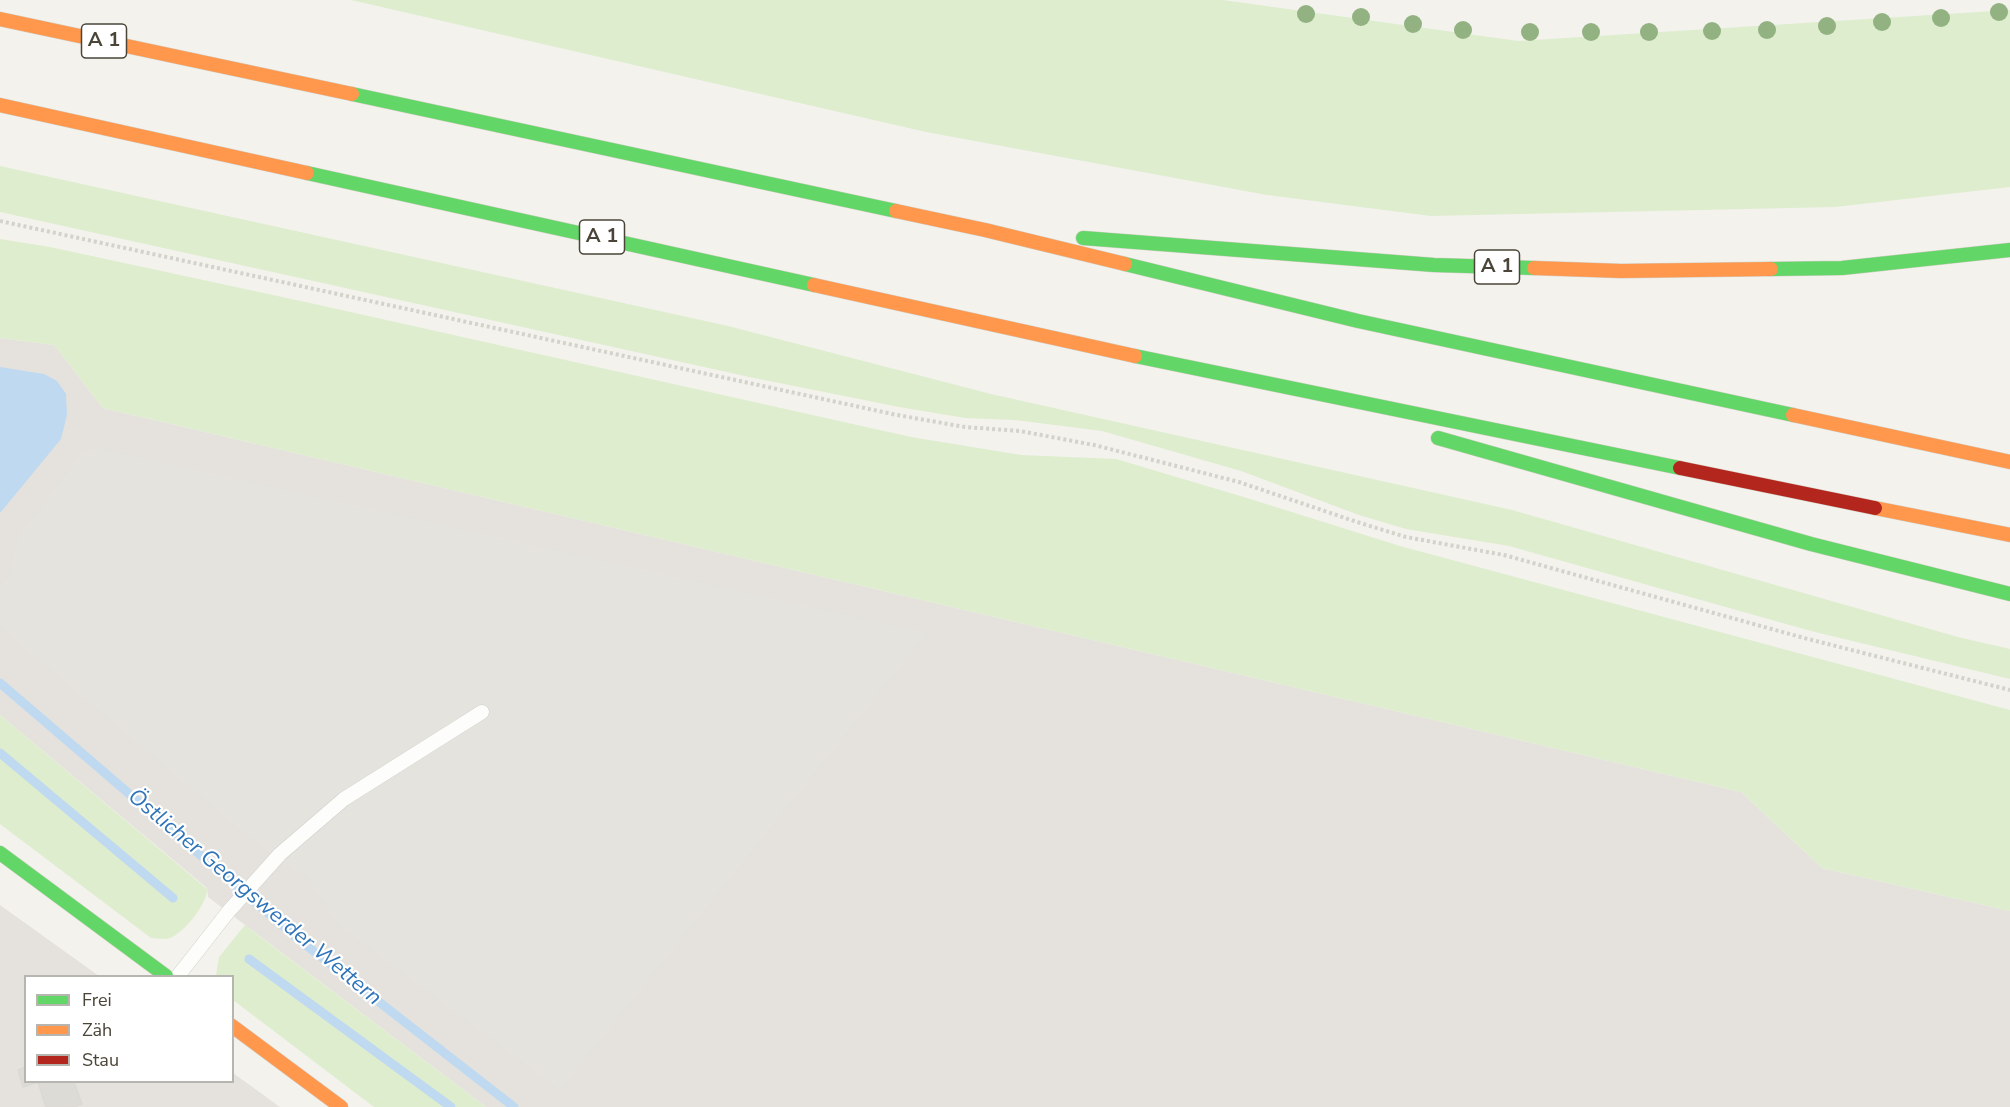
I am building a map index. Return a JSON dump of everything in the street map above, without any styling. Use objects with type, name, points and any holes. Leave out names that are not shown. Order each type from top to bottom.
[{"type":"main road","name":"A 1","points":[[0,19],[985,230],[1434,265],[1621,271],[1842,268],[2010,250]]},
{"type":"main road","name":"A 1","points":[[0,105],[1203,370],[2010,535]]},
{"type":"main road","points":[[985,230],[1358,321],[2010,462]]},
{"type":"main road","points":[[1203,370],[1375,420]]},
{"type":"main road","points":[[1421,433],[1811,544],[2010,594]]},
{"type":"main road","points":[[0,853],[165,975]]},
{"type":"main road","points":[[234,1027],[341,1107]]},
{"type":"lane","points":[[179,975],[233,906],[280,854],[344,799],[482,712]]},
{"type":"path","points":[[0,221],[897,416],[965,427],[1020,431],[1094,445],[1239,482],[1406,537],[1504,555],[1804,638],[2010,690]]},
{"type":"shaded area","points":[[0,338],[54,345],[103,408],[1741,792],[1822,868],[2010,911],[2010,1107],[486,1107],[208,897],[207,888],[0,715]]},
{"type":"shaded area","points":[[96,448],[927,633],[560,1090],[337,924],[308,878],[250,838],[0,627],[0,588],[10,574],[17,539],[82,453]]},
{"type":"shaded area","points":[[0,905],[98,975],[24,975],[24,1083],[234,1083],[234,1074],[280,1107],[0,1107]]},
{"type":"green space","points":[[351,0],[1223,0],[1518,41],[2010,10],[2010,187],[1835,207],[1431,216],[1267,195],[926,132]]},
{"type":"green space","points":[[0,166],[728,326],[991,394],[1512,510],[1958,637],[2010,649],[2010,679],[1811,631],[1509,546],[1406,529],[1359,515],[1241,471],[1102,431],[1015,420],[965,418],[899,407],[754,378],[0,212]]},
{"type":"green space","points":[[0,239],[50,247],[310,303],[911,437],[1021,455],[1116,459],[1400,546],[2010,710],[2010,911],[1822,868],[1741,792],[103,408],[54,345],[0,338]]},
{"type":"green space","points":[[0,715],[207,889],[204,902],[194,917],[176,935],[163,939],[151,938],[0,824]]},
{"type":"green space","points":[[245,925],[486,1107],[374,1107],[234,1001],[234,975],[216,975],[219,957]]},
{"type":"water","points":[[0,367],[44,374],[57,381],[66,394],[67,415],[61,439],[0,513]]},
{"type":"building","points":[[24,1068],[24,1083],[35,1083],[23,1087],[18,1070]]},
{"type":"building","points":[[38,1083],[74,1083],[82,1104],[74,1107],[46,1107]]},
{"type":"waterway","name":"Östlicher Georgswerder Wettern","points":[[0,683],[302,942],[514,1107]]},
{"type":"waterway","points":[[0,753],[173,898]]},
{"type":"waterway","points":[[249,959],[451,1107]]},
{"type":"traffic: fast","points":[[352,94],[896,211]]},
{"type":"traffic: fast","points":[[307,173],[814,285]]},
{"type":"traffic: fast","points":[[1083,238],[1434,265],[1534,268]]},
{"type":"traffic: fast","points":[[1771,269],[1842,268],[2010,250]]},
{"type":"traffic: fast","points":[[1125,264],[1358,321],[1793,415]]},
{"type":"traffic: fast","points":[[1135,356],[1680,468]]},
{"type":"traffic: fast","points":[[1438,438],[1811,544],[2010,594]]},
{"type":"traffic: fast","points":[[0,853],[165,975]]},
{"type":"traffic: slow","points":[[0,19],[352,94]]},
{"type":"traffic: slow","points":[[0,105],[307,173]]},
{"type":"traffic: slow","points":[[896,211],[1125,264]]},
{"type":"traffic: slow","points":[[1534,268],[1621,271],[1771,269]]},
{"type":"traffic: slow","points":[[814,285],[1135,356]]},
{"type":"traffic: slow","points":[[1793,415],[2010,462]]},
{"type":"traffic: slow","points":[[1875,508],[2010,535]]},
{"type":"traffic: slow","points":[[234,1027],[341,1107]]},
{"type":"traffic: jam","points":[[1680,468],[1875,508]]}]
